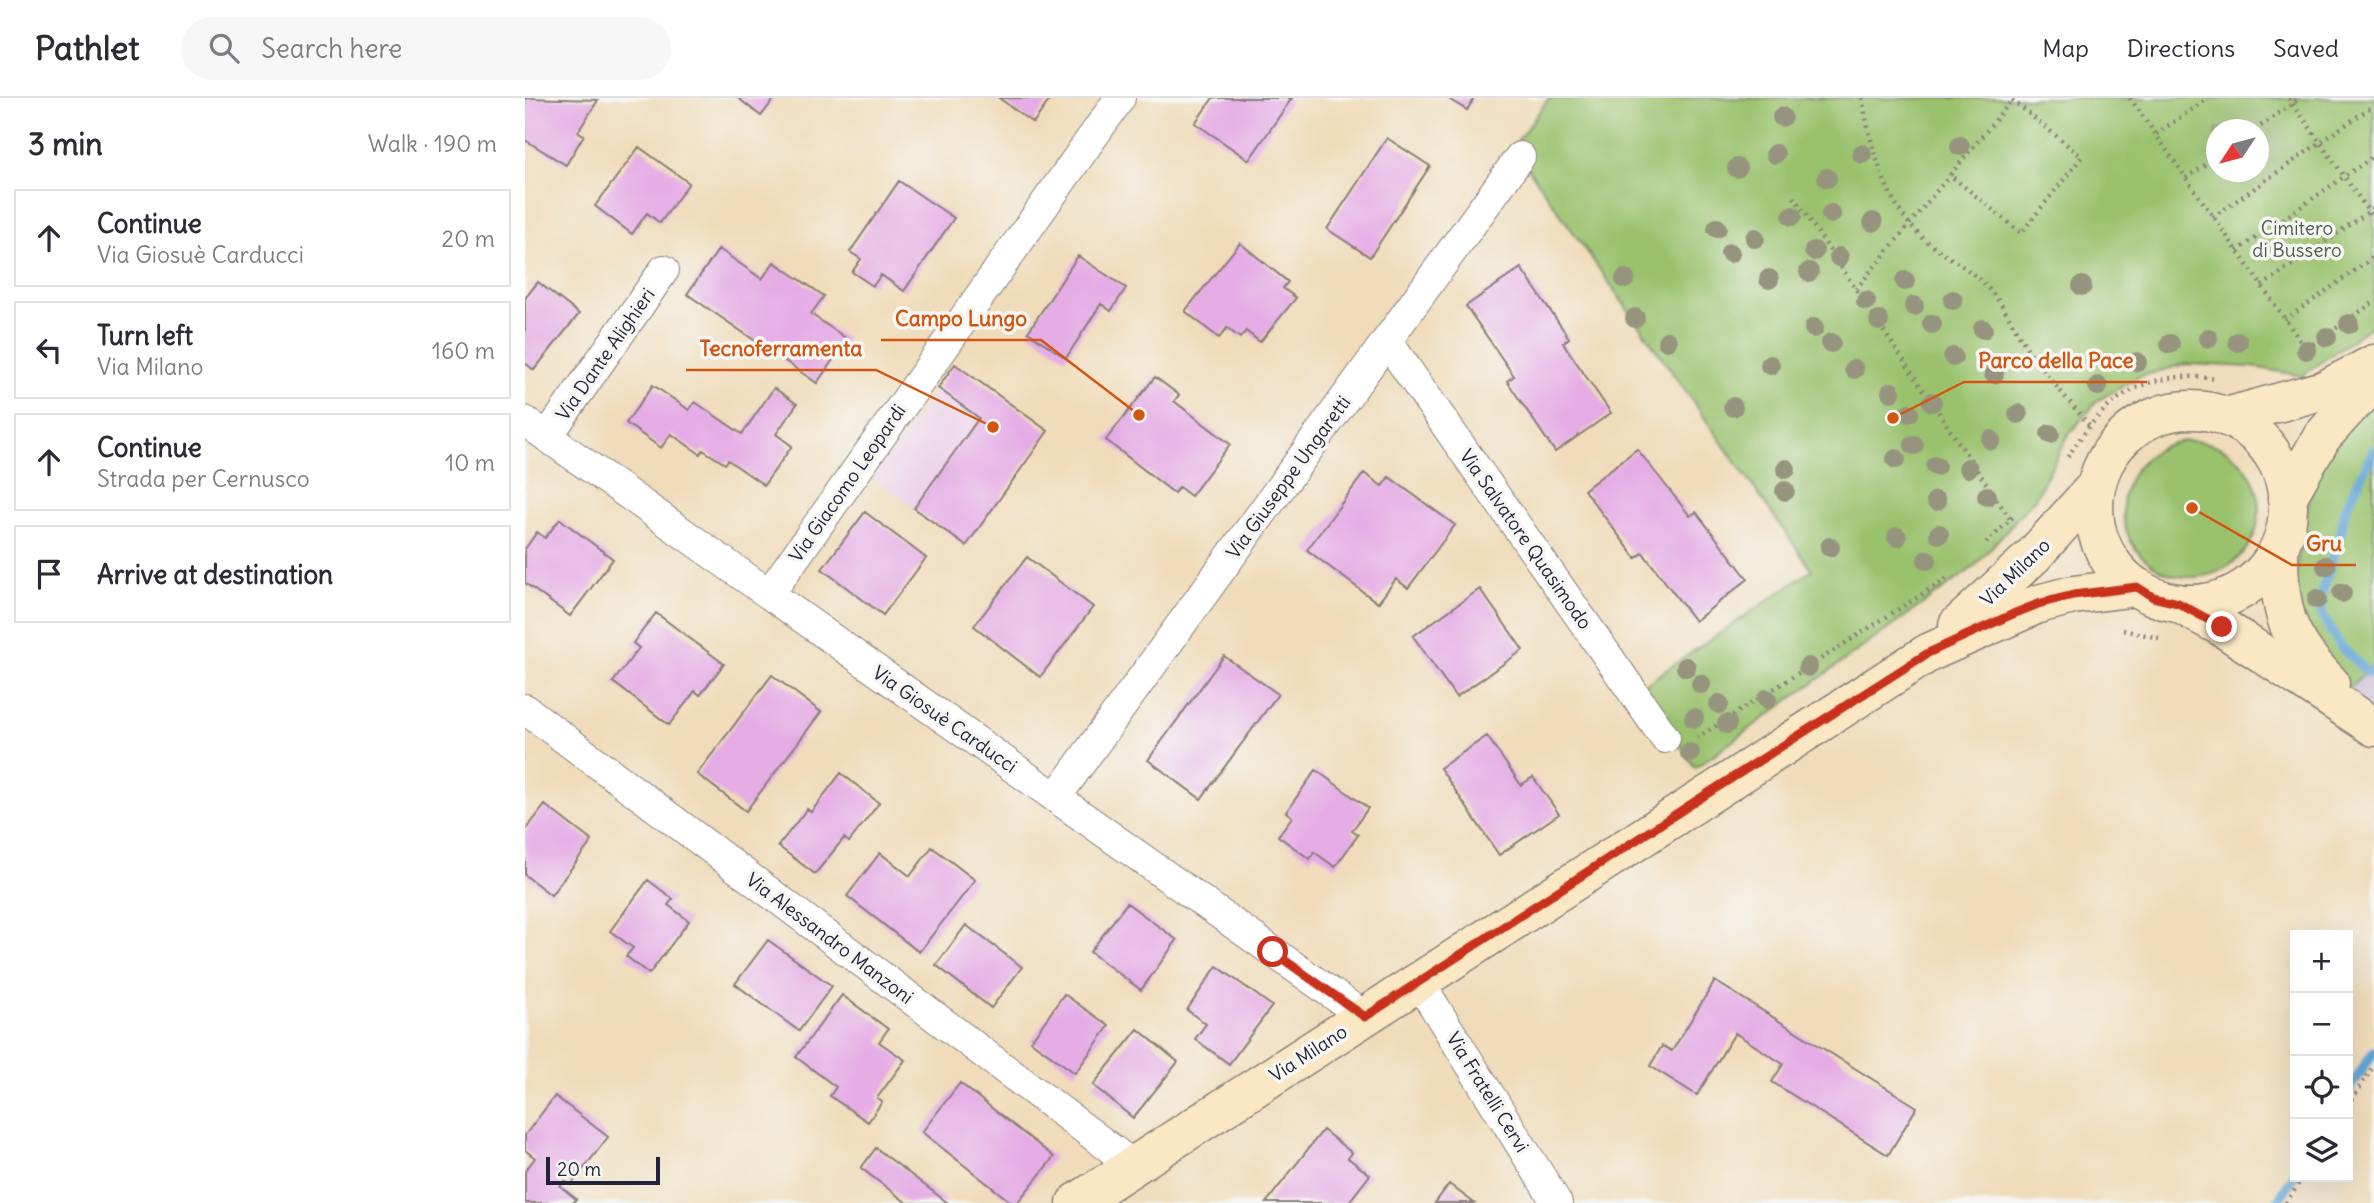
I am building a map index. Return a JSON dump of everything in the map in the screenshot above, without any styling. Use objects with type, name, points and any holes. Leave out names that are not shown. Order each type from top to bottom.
[{"type":"street","name":"Via Giacomo Leopardi","points":[[769,594],[1120,98]]},
{"type":"street","name":"Via Giuseppe Ungaretti","points":[[1056,797],[1520,157]]},
{"type":"street","name":"Via Dante Alighieri","points":[[536,429],[664,270]]},
{"type":"street","name":"Via Salvatore Quasimodo","points":[[1387,341],[1665,738]]},
{"type":"street","name":"Via Milano","points":[[2226,417],[2324,390],[2374,364]]},
{"type":"street","name":"Via Milano","points":[[2287,498],[2322,437],[2374,383]]},
{"type":"street","name":"Via Milano","points":[[1928,653],[2012,578],[2096,486],[2112,451],[2124,436],[2163,414],[2188,410],[2207,412],[2226,417],[2246,427],[2268,448],[2279,468],[2287,498],[2286,530],[2279,548],[2264,571],[2243,589],[2225,598],[2205,603],[2178,603],[2153,597],[2115,568],[2101,543],[2095,520],[2096,486]]},
{"type":"street","name":"Via Giosuè Carducci","points":[[536,429],[1365,1017]]},
{"type":"street","points":[[2279,548],[2280,593],[2290,632],[2309,661],[2374,726]]},
{"type":"street","name":"Via Milano","points":[[1076,1203],[1928,653],[2038,604],[2073,595],[2137,587]]},
{"type":"street","points":[[2178,603],[2222,627],[2374,726]]},
{"type":"street","name":"Via Alessandro Manzoni","points":[[525,709],[1134,1166]]},
{"type":"street","name":"Via Fratelli Cervi","points":[[1419,982],[1557,1203]]},
{"type":"path","points":[[1862,98],[1877,158],[1908,225],[1938,251],[1988,287],[2004,308],[2031,355],[2089,425]]},
{"type":"path","points":[[2130,98],[2305,349],[2374,302]]},
{"type":"path","points":[[2156,134],[2208,98]]},
{"type":"path","points":[[2269,119],[2291,101],[2300,98]]},
{"type":"path","points":[[1856,289],[2011,99],[2083,157],[2021,233],[1950,175]]},
{"type":"path","points":[[2291,101],[2374,219]]},
{"type":"path","points":[[2213,217],[2374,105]]},
{"type":"path","points":[[2237,251],[2374,156]]},
{"type":"path","points":[[2186,178],[2206,164]]},
{"type":"path","points":[[1794,197],[2014,527]]},
{"type":"path","points":[[2262,286],[2374,208]]},
{"type":"path","points":[[2285,320],[2374,257]]},
{"type":"path","points":[[1982,546],[2019,512]]},
{"type":"path","points":[[1697,738],[1956,573]]},
{"type":"path","points":[[2353,1098],[2374,1065]]},
{"type":"path","points":[[2286,1203],[2299,1182]]},
{"type":"shaded area","points":[[955,364],[1048,431],[966,546],[873,478]]},
{"type":"shaded area","points":[[2374,664],[2374,725],[2349,689]]},
{"type":"green space","name":"Cimitero di Bussero","points":[[1549,98],[2374,98],[2374,324],[2302,376],[2253,367],[2186,364],[2141,376],[2097,401],[2069,434],[2035,498],[1974,567],[1695,768],[1643,686],[1812,570],[1513,147]]},
{"type":"green space","points":[[2374,401],[2374,664],[2349,689],[2292,607],[2303,526],[2313,486],[2330,450]]},
{"type":"green space","points":[[2191,441],[2217,446],[2239,461],[2254,483],[2259,509],[2254,535],[2239,557],[2217,572],[2191,577],[2165,572],[2143,557],[2128,535],[2123,509],[2128,483],[2143,461],[2165,446]]},
{"type":"building","points":[[525,98],[598,100],[578,132],[584,135],[566,165],[525,140]]},
{"type":"building","points":[[738,98],[775,98],[761,116]]},
{"type":"building","points":[[999,98],[1051,98],[1033,123]]},
{"type":"building","points":[[1213,98],[1292,98],[1249,160],[1195,123]]},
{"type":"building","points":[[1447,98],[1474,98],[1467,110]]},
{"type":"building","points":[[1387,138],[1430,166],[1370,257],[1327,229]]},
{"type":"building","points":[[639,147],[689,183],[660,223],[647,213],[632,234],[595,206]]},
{"type":"building","points":[[899,181],[954,218],[904,291],[881,275],[873,286],[852,272],[861,259],[850,252]]},
{"type":"building","points":[[1240,243],[1288,282],[1283,288],[1296,298],[1260,342],[1246,331],[1240,338],[1227,328],[1219,338],[1185,311]]},
{"type":"building","points":[[719,249],[762,279],[774,262],[824,296],[811,314],[847,339],[817,383],[687,294]]},
{"type":"building","points":[[1078,256],[1126,288],[1111,311],[1101,304],[1066,358],[1028,332]]},
{"type":"building","points":[[1521,268],[1569,338],[1563,343],[1611,413],[1555,452],[1507,381],[1514,376],[1466,306]]},
{"type":"building","points":[[538,282],[579,314],[534,370],[525,363],[525,298]]},
{"type":"building","points":[[955,364],[1048,431],[966,546],[914,508],[979,418],[938,388]]},
{"type":"building","points":[[1155,377],[1179,395],[1174,401],[1230,444],[1191,496],[1179,487],[1174,493],[1106,440]]},
{"type":"building","points":[[653,385],[689,410],[695,402],[742,434],[774,388],[797,404],[776,434],[792,446],[764,485],[728,460],[725,464],[703,450],[700,454],[671,434],[661,448],[626,423]]},
{"type":"building","points":[[1637,449],[1690,516],[1696,512],[1748,579],[1695,621],[1643,553],[1636,558],[1584,490]]},
{"type":"building","points":[[1364,473],[1382,486],[1389,477],[1455,525],[1408,588],[1396,579],[1378,603],[1307,550]]},
{"type":"building","points":[[865,512],[926,558],[883,615],[822,569]]},
{"type":"building","points":[[560,519],[613,559],[570,616],[525,583],[525,549],[537,532],[545,538]]},
{"type":"building","points":[[1027,557],[1093,607],[1040,677],[974,626]]},
{"type":"building","points":[[1480,589],[1523,650],[1456,697],[1413,636]]},
{"type":"building","points":[[656,613],[724,664],[700,695],[695,691],[669,725],[613,682],[639,648],[633,643]]},
{"type":"building","points":[[1224,656],[1278,694],[1201,799],[1148,760]]},
{"type":"building","points":[[772,675],[821,712],[746,811],[697,774]]},
{"type":"building","points":[[1487,736],[1521,785],[1533,777],[1559,814],[1499,855],[1440,768]]},
{"type":"building","points":[[1316,770],[1368,808],[1352,831],[1358,835],[1335,867],[1314,852],[1310,859],[1278,836],[1292,817],[1286,812]]},
{"type":"building","points":[[841,773],[879,803],[849,842],[844,838],[815,874],[778,846],[807,809],[811,812]]},
{"type":"building","points":[[545,805],[592,841],[551,895],[525,875],[525,831]]},
{"type":"building","points":[[932,847],[975,880],[919,952],[847,896],[880,853],[910,876]]},
{"type":"building","points":[[648,880],[673,899],[668,905],[689,921],[649,974],[626,956],[633,948],[610,931]]},
{"type":"building","points":[[1127,903],[1177,940],[1141,990],[1090,952]]},
{"type":"building","points":[[966,925],[1022,967],[991,1008],[936,965]]},
{"type":"building","points":[[768,940],[832,986],[799,1031],[735,984]]},
{"type":"building","points":[[1217,966],[1272,1006],[1229,1064],[1195,1039],[1206,1024],[1187,1010]]},
{"type":"building","points":[[1715,981],[1917,1107],[1888,1155],[1772,1082],[1783,1064],[1735,1033],[1697,1095],[1650,1066],[1662,1046],[1672,1051]]},
{"type":"building","points":[[1064,994],[1109,1026],[1075,1073],[1031,1041]]},
{"type":"building","points":[[842,995],[888,1029],[879,1042],[905,1060],[877,1098],[882,1102],[868,1122],[830,1096],[836,1087],[796,1057]]},
{"type":"building","points":[[1138,1029],[1178,1062],[1133,1118],[1093,1085]]},
{"type":"building","points":[[960,1083],[1054,1157],[1017,1203],[1012,1203],[922,1132]]},
{"type":"building","points":[[555,1096],[608,1137],[571,1185],[565,1181],[560,1186],[576,1199],[573,1203],[525,1203],[525,1171],[535,1158],[525,1150],[525,1135]]},
{"type":"building","points":[[1323,1130],[1352,1153],[1348,1158],[1370,1175],[1348,1203],[1266,1203]]},
{"type":"building","points":[[876,1148],[948,1203],[907,1203],[861,1168]]},
{"type":"building","points":[[1449,1184],[1474,1203],[1435,1203]]},
{"type":"waterway","points":[[2368,673],[2342,648],[2332,633],[2322,614],[2321,595],[2341,531],[2344,512],[2374,450]]},
{"type":"waterway","points":[[2353,1084],[2374,1051]]},
{"type":"waterway","points":[[2277,1203],[2290,1182]]},
{"type":"place","name":"Campo Lungo","points":[[1139,415]]},
{"type":"place","name":"Parco della Pace","points":[[1893,418]]},
{"type":"place","name":"Tecnoferramenta","points":[[993,427]]},
{"type":"place","name":"Gru","points":[[2192,508]]},
{"type":"route","points":[[1273,952],[1365,1017],[1928,653],[2013,614],[2073,595],[2137,587],[2153,597],[2178,603],[2222,627]]}]
